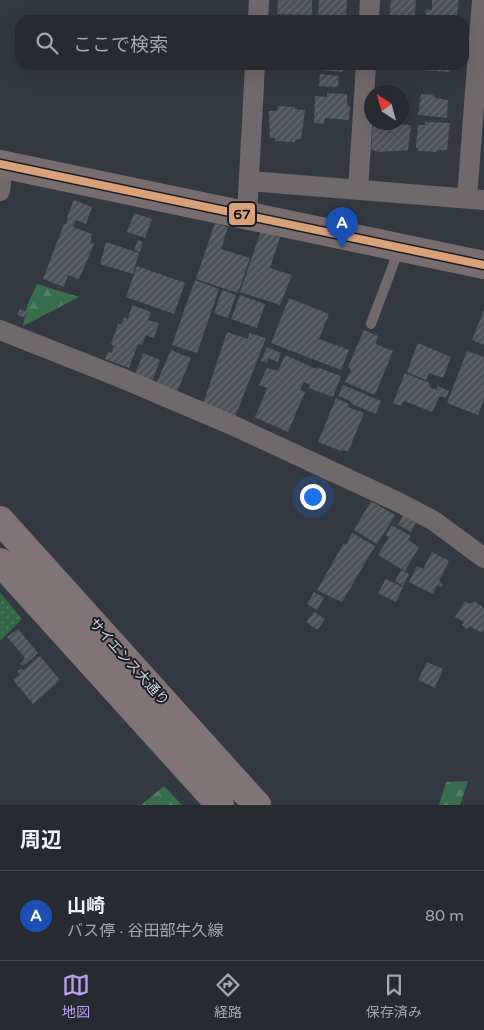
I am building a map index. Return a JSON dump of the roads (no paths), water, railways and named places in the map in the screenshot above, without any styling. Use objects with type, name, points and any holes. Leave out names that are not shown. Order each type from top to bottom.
[{"type":"main road","points":[[2,164],[484,265]]},
{"type":"main road","name":"サイエンス大通り","points":[[0,520],[257,805]]},
{"type":"main road","name":"サイエンス大通り","points":[[0,562],[220,805]]},
{"type":"street","points":[[258,15],[259,0]]},
{"type":"street","points":[[369,15],[370,0]]},
{"type":"street","points":[[249,181],[475,199],[482,0]]},
{"type":"street","points":[[247,214],[255,70]]},
{"type":"street","points":[[358,190],[366,70]]},
{"type":"street","points":[[0,191],[2,164]]},
{"type":"street","points":[[0,330],[119,377],[232,425],[388,497],[434,521],[484,558]]},
{"type":"lane","points":[[371,324],[400,248]]},
{"type":"place","name":"山崎","points":[[342,248]]}]
